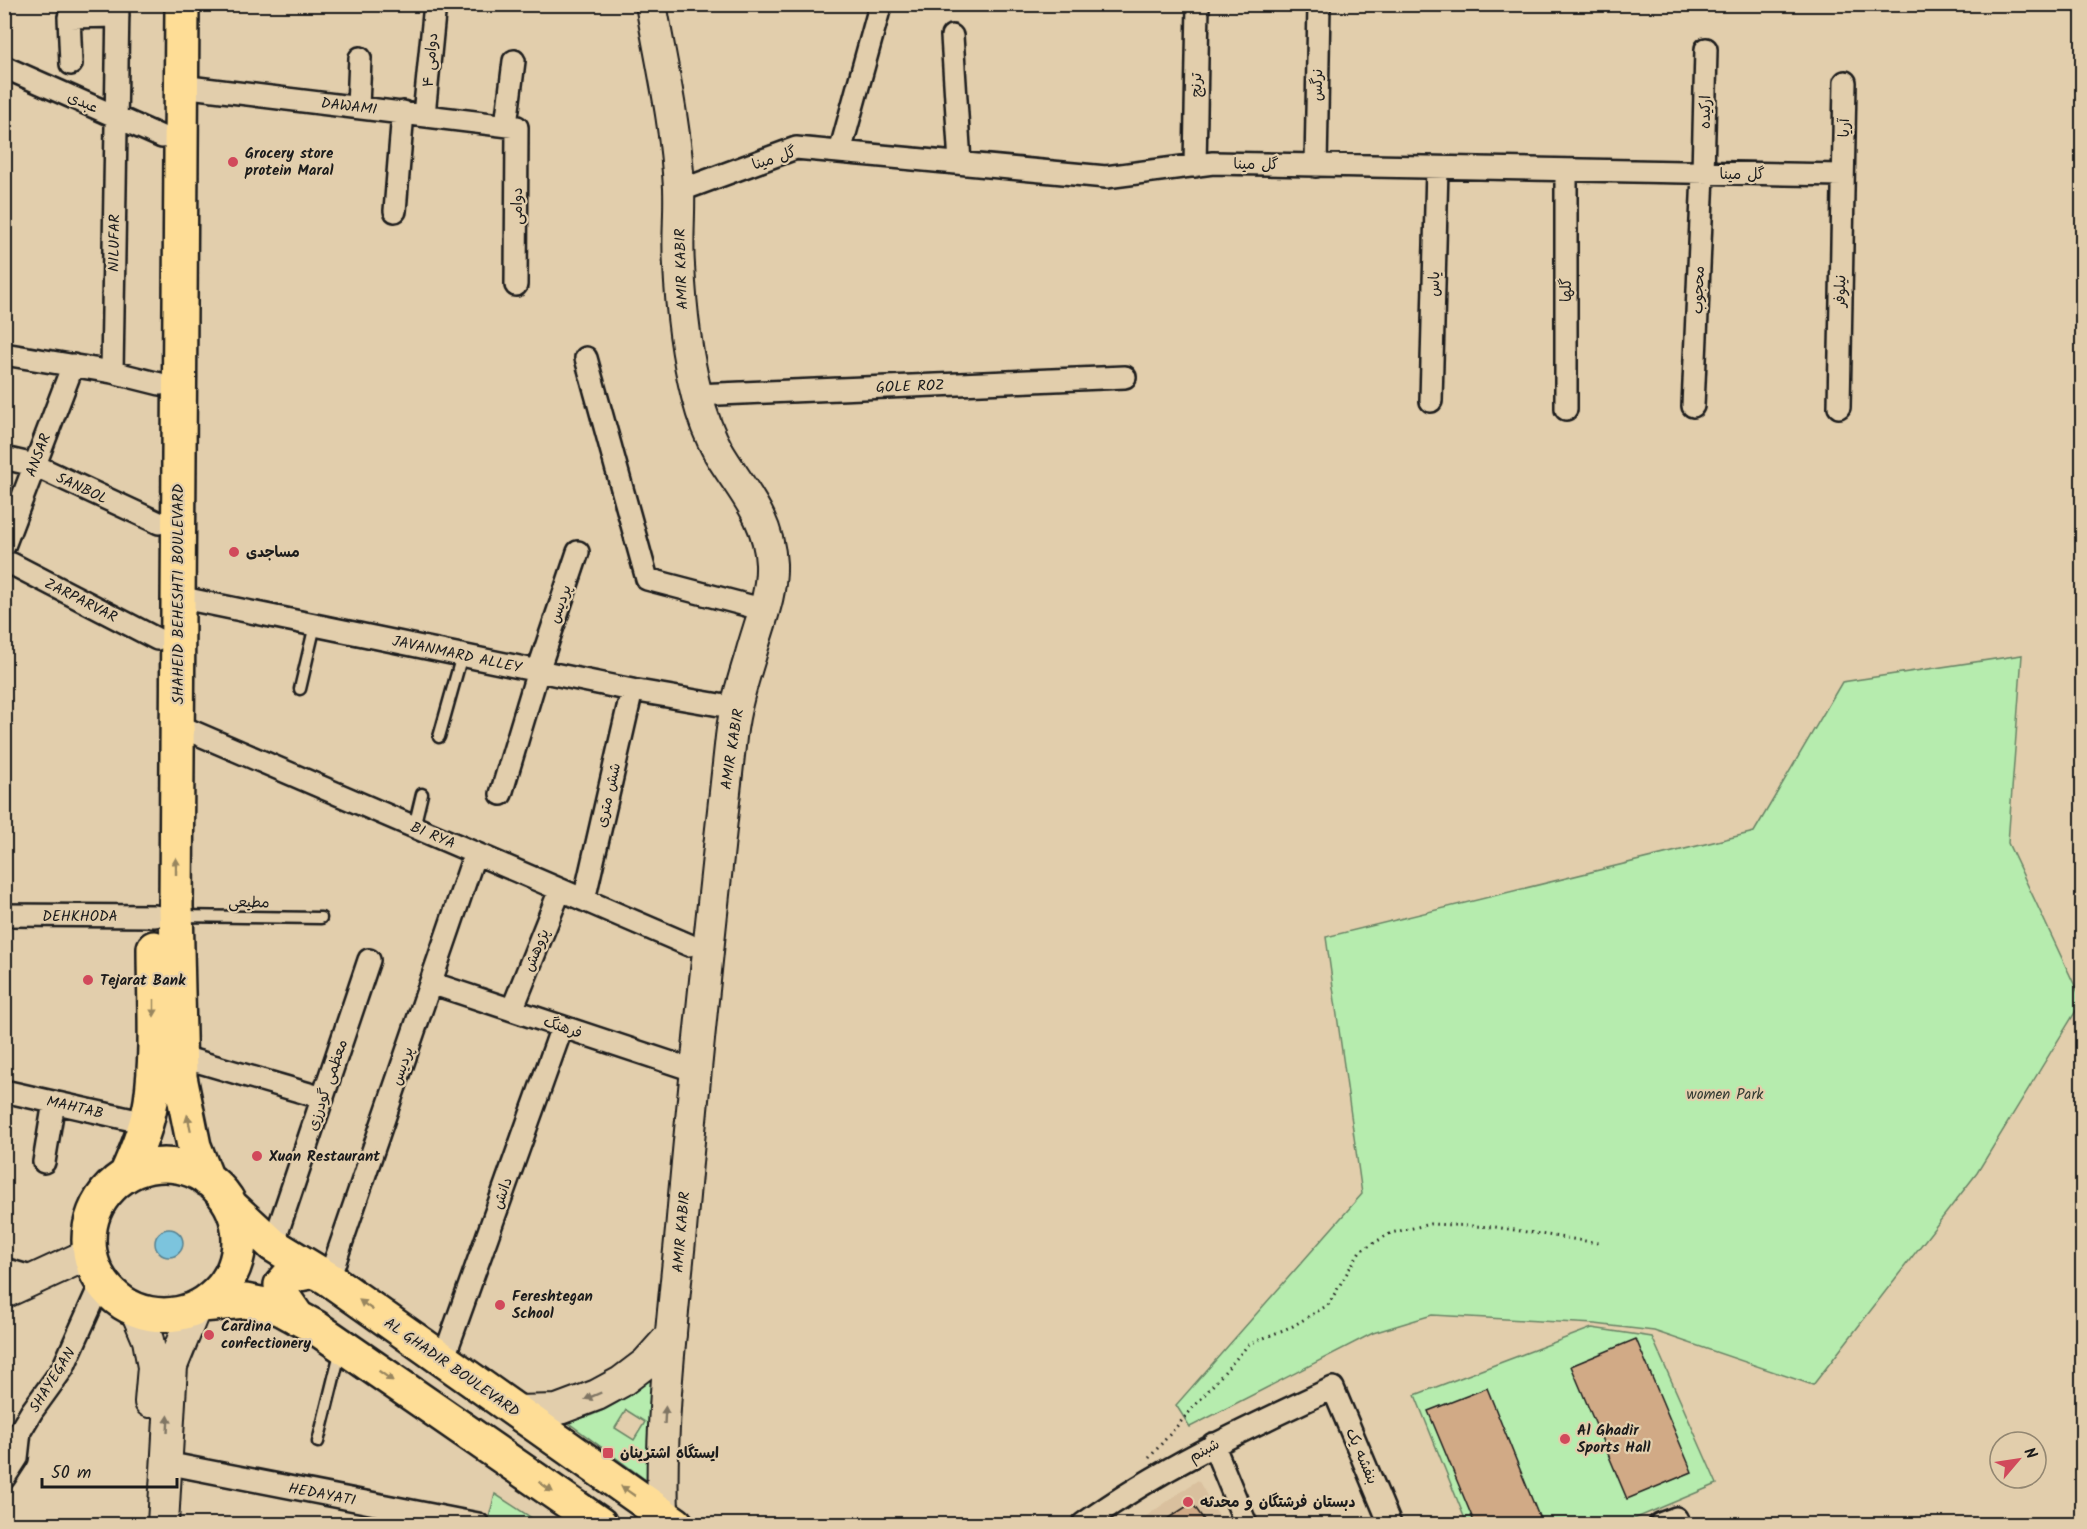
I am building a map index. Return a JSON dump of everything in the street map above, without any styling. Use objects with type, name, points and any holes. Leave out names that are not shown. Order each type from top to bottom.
[{"type":"main road","name":"SHAHEID BEHESHTI BOULEVARD","points":[[162,4],[157,639],[165,916],[180,1077],[194,1146],[207,1179]]},
{"type":"main road","name":"SHAHEID BEHESHTI BOULEVARD","points":[[126,1175],[143,1136],[151,1100],[177,725],[182,4]]},
{"type":"main road","points":[[198,1307],[219,1291],[232,1273],[236,1262],[239,1251],[238,1228],[231,1206],[221,1191],[207,1179],[188,1169],[167,1165],[146,1167],[126,1175],[104,1196],[96,1209],[90,1238],[96,1267],[111,1292],[135,1309],[159,1315],[171,1315],[198,1307],[245,1300],[280,1308],[315,1327],[600,1524]]},
{"type":"main road","name":"AL GHADIR BOULEVARD","points":[[231,1206],[273,1245],[322,1275],[669,1520]]},
{"type":"main road","points":[[298,1318],[282,1295],[281,1285],[289,1276],[322,1275]]},
{"type":"street","name":"دوامی ۴","points":[[424,115],[435,4]]},
{"type":"street","name":"AMIR KABIR","points":[[651,4],[675,131],[679,191],[678,264],[684,330],[696,395],[707,428],[718,451],[752,501],[763,526],[771,562],[765,610],[751,653],[732,729],[696,1071],[672,1335],[663,1456],[669,1520]]},
{"type":"street","name":"ترنج","points":[[1195,166],[1198,4]]},
{"type":"street","name":"نرگس","points":[[1316,166],[1319,4]]},
{"type":"street","points":[[71,64],[69,17],[118,10]]},
{"type":"street","name":"NILUFAR","points":[[112,372],[118,10]]},
{"type":"street","points":[[840,152],[879,10]]},
{"type":"street","points":[[952,36],[960,163]]},
{"type":"street","name":"ارکیده","points":[[1703,174],[1706,49]]},
{"type":"street","points":[[358,107],[360,58]]},
{"type":"street","name":"دوامی","points":[[514,61],[512,126],[516,285]]},
{"type":"street","name":"عبدی","points":[[4,67],[162,137]]},
{"type":"street","name":"آریا","points":[[1842,175],[1845,82]]},
{"type":"street","name":"DAWAMI","points":[[181,86],[512,126]]},
{"type":"street","points":[[395,211],[403,112]]},
{"type":"street","name":"گل مینا","points":[[679,191],[796,148],[1106,177],[1213,164],[1842,175]]},
{"type":"street","name":"یاس","points":[[1431,401],[1437,168]]},
{"type":"street","name":"گلها","points":[[1566,171],[1566,410]]},
{"type":"street","name":"محجوب","points":[[1693,406],[1703,174]]},
{"type":"street","name":"نیلوفر","points":[[1839,407],[1842,175]]},
{"type":"street","points":[[4,354],[112,372],[160,384]]},
{"type":"street","points":[[586,358],[648,579],[765,610]]},
{"type":"street","name":"ANSAR","points":[[4,546],[73,365]]},
{"type":"street","name":"GOLE ROZ","points":[[696,395],[1125,377]]},
{"type":"street","name":"SANBOL","points":[[4,458],[34,465],[159,523]]},
{"type":"street","name":"پردیس","points":[[501,794],[538,671],[578,552]]},
{"type":"street","name":"ZARPARVAR","points":[[4,563],[12,564],[157,639]]},
{"type":"street","name":"JAVANMARD ALLEY","points":[[178,597],[632,690],[737,708]]},
{"type":"street","name":"شش متری","points":[[585,900],[632,690]]},
{"type":"street","name":"BI RYA","points":[[177,725],[688,945]]},
{"type":"street","name":"پردیس","points":[[322,1275],[431,982],[475,853]]},
{"type":"street","name":"پژوهش","points":[[512,1010],[560,890]]},
{"type":"street","name":"DEHKHODA","points":[[4,915],[165,916]]},
{"type":"street","name":"معظمی گودرزی","points":[[273,1245],[315,1096],[369,960]]},
{"type":"street","name":"فرهنگ","points":[[431,982],[696,1071]]},
{"type":"street","name":"دانش","points":[[443,1360],[562,1027]]},
{"type":"street","points":[[179,1056],[315,1096]]},
{"type":"street","name":"MAHTAB","points":[[4,1091],[146,1123]]},
{"type":"street","points":[[44,1162],[54,1102]]},
{"type":"street","points":[[4,1293],[34,1278],[96,1267]]},
{"type":"street","name":"SHAYEGAN","points":[[4,1478],[17,1458],[20,1431],[63,1368],[96,1267]]},
{"type":"street","points":[[4,1269],[34,1278]]},
{"type":"street","points":[[163,1524],[172,1366],[198,1307]]},
{"type":"street","points":[[135,1309],[148,1340],[153,1367],[146,1456],[145,1524]]},
{"type":"street","points":[[515,1411],[557,1410],[597,1395],[621,1382],[646,1363],[672,1335]]},
{"type":"street","name":"شبنم","points":[[1083,1524],[1152,1479],[1213,1444],[1333,1388]]},
{"type":"street","name":"بنفشه یک","points":[[1333,1388],[1390,1524]]},
{"type":"street","points":[[1213,1444],[1246,1524]]},
{"type":"street","name":"HEDAYATI","points":[[166,1463],[470,1524]]},
{"type":"lane","points":[[300,689],[315,625]]},
{"type":"lane","points":[[439,737],[462,655]]},
{"type":"lane","points":[[414,827],[422,794]]},
{"type":"lane","name":"مطیعی","points":[[165,916],[321,918]]},
{"type":"lane","points":[[318,1442],[341,1346]]},
{"type":"path","points":[[1144,1464],[1249,1344],[1293,1326],[1328,1305],[1360,1251],[1391,1233],[1430,1224],[1495,1227],[1598,1243]]},
{"type":"shaded area","name":"دبستان فرشتگان و محدثه","points":[[1198,1480],[1223,1524],[1135,1524]]},
{"type":"green space","name":"women Park","points":[[2022,655],[2008,843],[2082,1001],[1977,1173],[1813,1385],[1654,1331],[1595,1324],[1432,1315],[1373,1333],[1190,1427],[1176,1405],[1362,1194],[1326,937],[1754,832],[1842,682]]},
{"type":"green space","name":"Al Ghadir Sports Hall","points":[[1592,1328],[1652,1337],[1717,1484],[1622,1524],[1467,1524],[1415,1395]]},
{"type":"green space","points":[[659,1368],[650,1483],[566,1421],[606,1409]],"holes":[[[626,1410],[645,1422],[634,1440],[615,1428]]]},
{"type":"green space","points":[[495,1494],[541,1524],[507,1524],[488,1521]]},
{"type":"water","points":[[169,1229],[179,1233],[183,1243],[179,1253],[169,1257],[159,1253],[155,1243],[159,1233]]},
{"type":"building","points":[[1636,1339],[1692,1472],[1627,1499],[1571,1366]]},
{"type":"building","points":[[1487,1388],[1542,1524],[1475,1524],[1428,1411]]},
{"type":"building","points":[[1192,1503],[1207,1524],[1159,1524]]},
{"type":"place","name":"Grocery store protein Maral","points":[[233,162]]},
{"type":"place","name":"مساجدی","points":[[234,552]]},
{"type":"place","name":"Tejarat Bank","points":[[88,980]]},
{"type":"place","name":"Xuan Restaurant","points":[[257,1156]]},
{"type":"place","name":"Fereshtegan School","points":[[500,1305]]},
{"type":"place","name":"Cardina confectionery","points":[[209,1335]]},
{"type":"place","name":"Al Ghadir Sports Hall","points":[[1565,1439]]},
{"type":"place","name":"ایستگاه اشترینان","points":[[608,1453]]},
{"type":"place","name":"دبستان فرشتگان و محدثه","points":[[1188,1502]]}]
